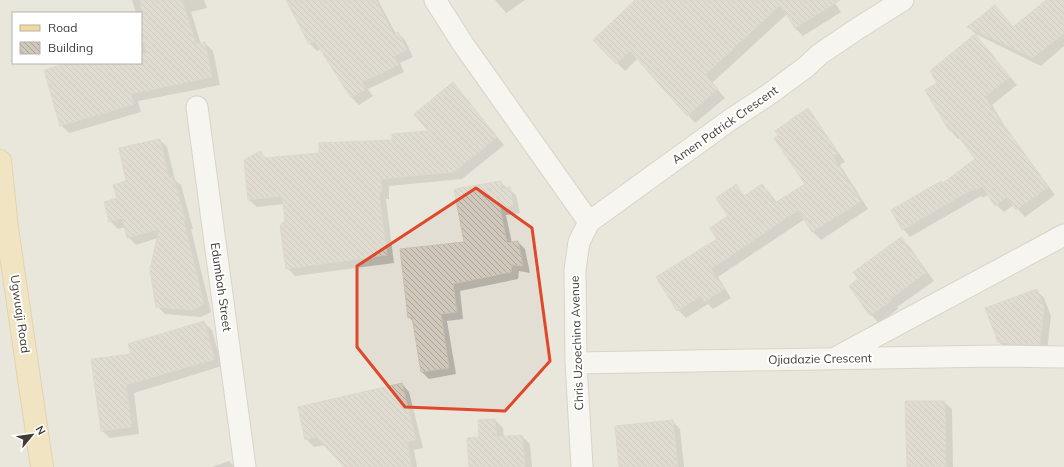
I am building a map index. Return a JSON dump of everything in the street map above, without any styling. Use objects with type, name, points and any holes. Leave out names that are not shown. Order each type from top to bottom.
[{"type":"main road","name":"Ugwuaji Road","points":[[0,161],[7,228],[42,467]]},
{"type":"street","points":[[435,0],[463,44],[589,222]]},
{"type":"street","name":"Amen Patrick Crescent","points":[[589,222],[730,120],[768,95],[820,54],[903,0]]},
{"type":"street","name":"Edumbah Street","points":[[197,108],[245,467]]},
{"type":"street","name":"Chris Uzoechina Avenue","points":[[582,467],[576,363],[575,270],[579,242],[589,222]]},
{"type":"street","points":[[834,359],[1064,235]]},
{"type":"street","name":"Ojiadazie Crescent","points":[[576,363],[994,356],[1064,357]]},
{"type":"highlighted area","points":[[476,188],[532,228],[550,361],[505,411],[405,407],[357,347],[357,266]]},
{"type":"shaded area","points":[[0,0],[1064,0],[1064,467],[0,467]]},
{"type":"building","points":[[141,0],[182,0],[196,44],[205,42],[212,77],[131,94],[134,104],[60,126],[44,70],[65,64],[142,64],[142,55],[147,53],[142,36]]},
{"type":"building","points":[[286,0],[376,0],[393,34],[398,32],[407,50],[394,56],[398,65],[362,82],[366,89],[351,98],[315,41],[309,44]]},
{"type":"building","points":[[635,0],[840,0],[795,28],[780,5],[705,75],[718,89],[687,116],[630,51],[616,64],[593,40]]},
{"type":"building","points":[[1046,0],[1064,0],[1064,33],[1033,58],[967,27],[995,5],[1013,27]]},
{"type":"building","points":[[975,34],[1010,77],[985,97],[1003,126],[1004,125],[1048,187],[1016,210],[1007,197],[995,206],[982,186],[975,191],[973,189],[902,230],[891,210],[941,181],[943,183],[975,159],[954,130],[950,132],[925,90],[937,83],[930,71]]},
{"type":"building","points":[[453,82],[497,137],[454,172],[381,179],[382,192],[379,192],[387,255],[286,269],[280,226],[285,220],[282,196],[248,200],[244,160],[260,151],[265,158],[319,153],[319,143],[392,140],[392,134],[428,131],[414,114]]},
{"type":"building","points":[[808,108],[838,153],[833,157],[861,201],[812,232],[798,210],[711,269],[724,289],[704,302],[701,296],[677,311],[656,277],[717,239],[710,228],[728,216],[716,198],[736,184],[744,196],[762,184],[775,203],[805,184],[774,138],[778,135],[775,131]]},
{"type":"building","points":[[160,139],[169,178],[173,176],[186,221],[184,222],[204,304],[193,310],[156,307],[150,270],[159,229],[127,238],[122,218],[109,222],[104,202],[117,198],[113,185],[126,181],[119,148]]},
{"type":"building","points":[[501,181],[502,189],[510,187],[513,206],[500,208],[507,243],[518,241],[523,266],[512,265],[511,272],[453,284],[457,312],[441,314],[449,368],[421,372],[412,317],[408,318],[400,249],[464,242],[454,189]]},
{"type":"building","points":[[901,237],[927,272],[890,299],[891,301],[870,316],[849,286],[858,279],[853,272]]},
{"type":"building","points":[[1037,289],[1044,308],[1040,345],[998,342],[985,308]]},
{"type":"building","points":[[204,321],[215,359],[126,385],[132,427],[101,431],[91,359],[131,354],[128,344]]},
{"type":"building","points":[[402,383],[416,440],[407,442],[412,467],[344,467],[317,437],[305,440],[298,407]]},
{"type":"building","points":[[905,401],[945,401],[946,467],[907,467]]},
{"type":"building","points":[[495,419],[497,437],[522,435],[525,467],[469,467],[467,438],[479,437],[478,420]]},
{"type":"building","points":[[673,420],[678,467],[619,467],[615,426]]}]
